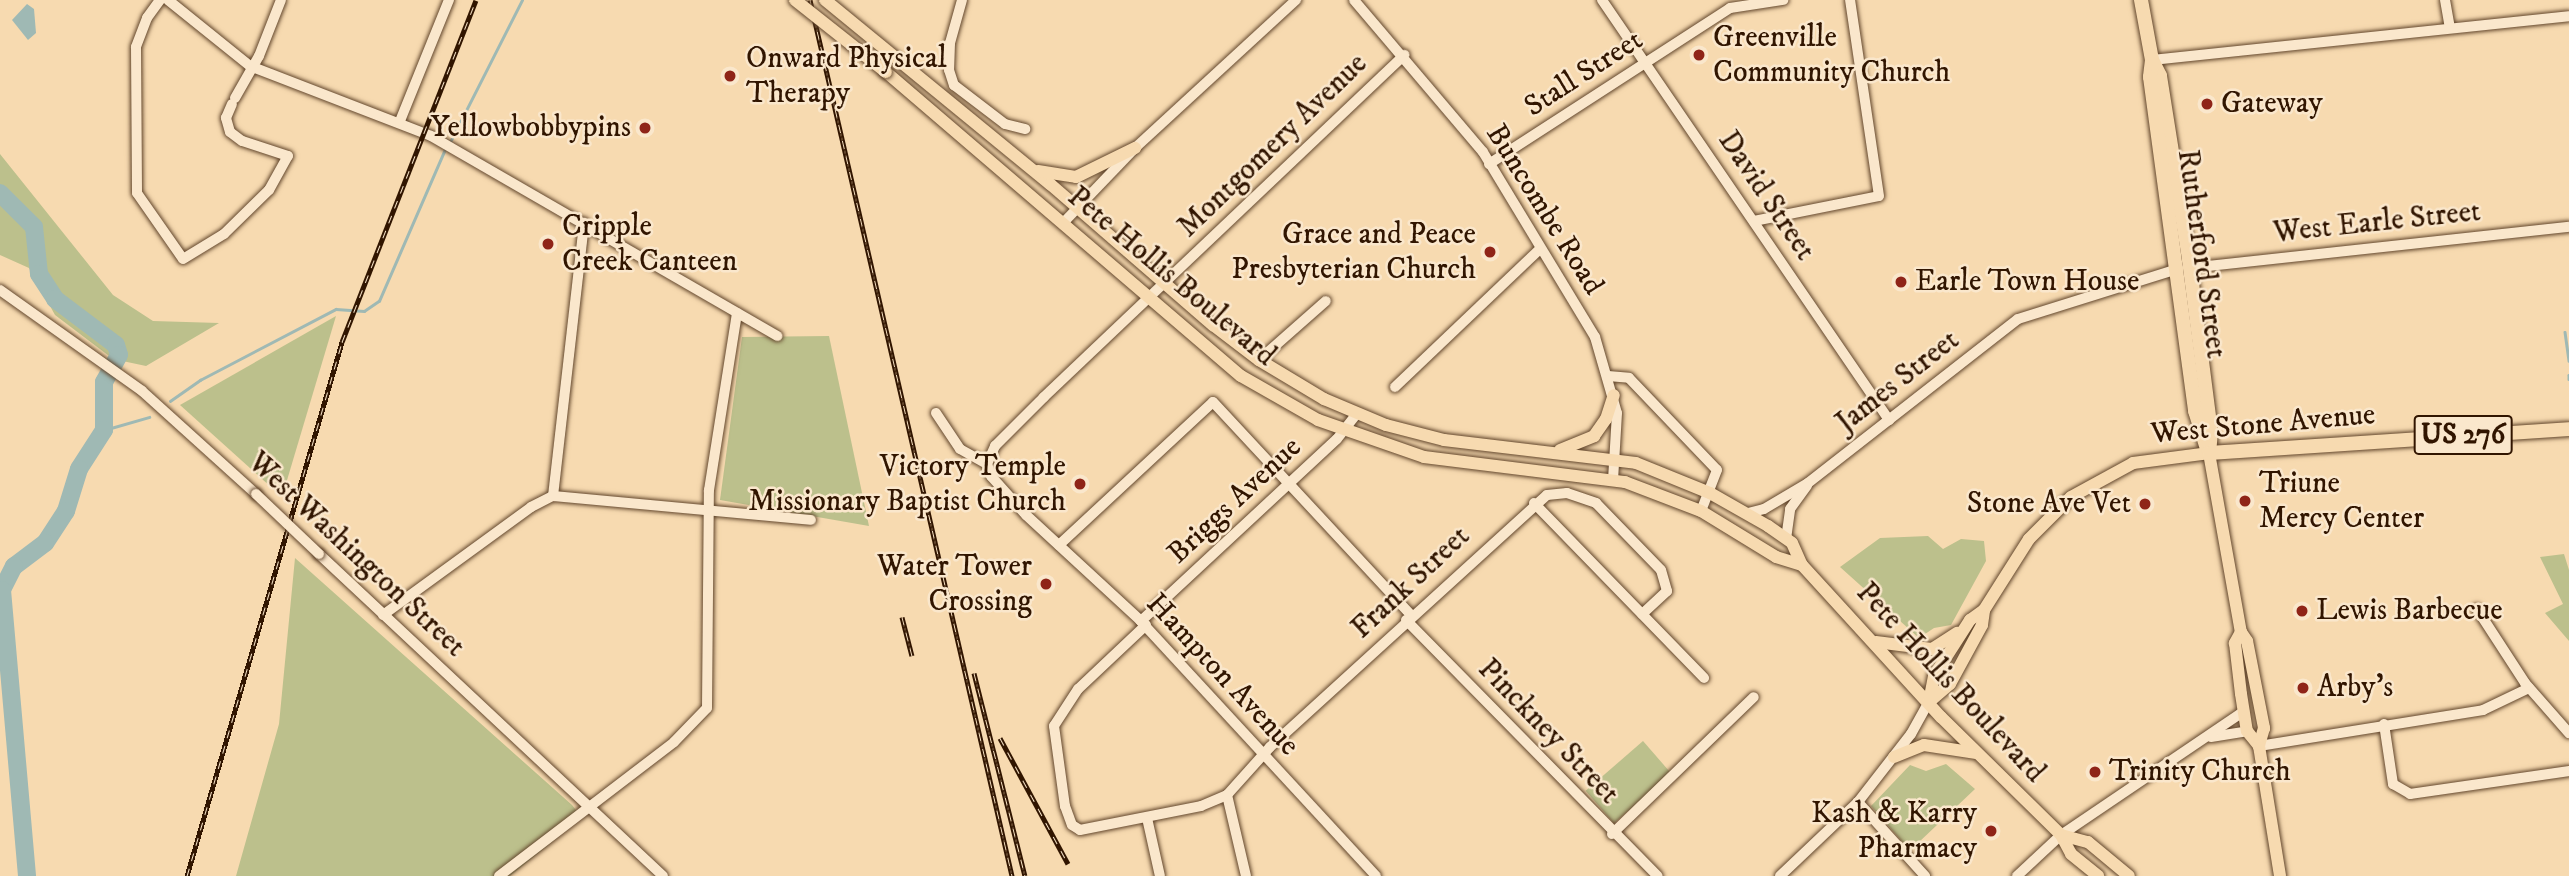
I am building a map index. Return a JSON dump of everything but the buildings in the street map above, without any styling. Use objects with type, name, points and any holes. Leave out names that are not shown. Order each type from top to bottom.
[{"type":"highway","name":"Rutherford Street","points":[[2141,0],[2152,60],[2160,76],[2184,269],[2211,431],[2209,453]]},
{"type":"highway","name":"West Stone Avenue","points":[[2209,453],[2569,429]]},
{"type":"main road","name":"Pete Hollis Boulevard","points":[[795,0],[886,72],[1064,222],[1241,376],[1345,430],[1424,457],[1613,480],[1701,511],[1776,557],[1802,565]]},
{"type":"main road","name":"Pete Hollis Boulevard","points":[[825,0],[1077,208],[1163,284],[1259,360],[1357,414],[1444,440],[1617,460],[1710,493],[1748,513],[1786,539],[1802,565],[1876,642],[1928,702],[1976,753],[2061,835],[2070,854],[2098,876]]},
{"type":"main road","points":[[1029,168],[1069,178],[1135,148]]},
{"type":"main road","points":[[1556,452],[1594,436],[1606,419],[1614,395]]},
{"type":"main road","name":"West Stone Avenue","points":[[1928,702],[1934,676],[1970,620],[1983,610],[2029,539],[2071,497],[2133,463],[2209,453]]},
{"type":"main road","name":"Rutherford Street","points":[[2209,453],[2241,632],[2264,728],[2259,746],[2280,876]]},
{"type":"main road","name":"West Stone Avenue","points":[[1928,702],[1950,684],[1982,625],[1983,610]]},
{"type":"main road","points":[[1876,642],[1915,649],[1940,648],[1970,620]]},
{"type":"main road","name":"Rutherford Street","points":[[2241,632],[2235,643],[2247,731],[2259,746]]},
{"type":"main road","points":[[1894,757],[1924,745],[1976,753]]},
{"type":"main road","name":"Pete Hollis Boulevard","points":[[2061,835],[2088,842],[2129,876]]},
{"type":"street","points":[[160,0],[147,18],[136,47],[137,193],[183,259],[233,225],[269,190],[288,156],[242,141],[230,132],[226,118],[250,66],[259,56],[281,0]]},
{"type":"street","points":[[169,0],[250,66],[400,121],[584,223],[777,336]]},
{"type":"street","points":[[400,121],[449,0]]},
{"type":"street","points":[[962,0],[950,43],[949,70],[954,85],[1005,124],[1025,129]]},
{"type":"street","points":[[1064,222],[1135,148],[1296,0]]},
{"type":"street","name":"Buncombe Road","points":[[1354,0],[1404,55],[1489,164],[1595,337],[1614,395],[1617,460],[1613,480]]},
{"type":"street","name":"David Street","points":[[1602,0],[1889,420]]},
{"type":"street","name":"Stall Street","points":[[1489,164],[1730,8],[1783,0]]},
{"type":"street","points":[[1754,221],[1879,195],[1850,0]]},
{"type":"street","points":[[2445,0],[2450,28]]},
{"type":"street","points":[[2152,60],[2569,16]]},
{"type":"street","name":"Montgomery Avenue","points":[[987,464],[1004,437],[1404,55]]},
{"type":"street","points":[[554,496],[584,223]]},
{"type":"street","name":"West Earle Street","points":[[2184,269],[2569,227]]},
{"type":"street","points":[[1395,387],[1540,249]]},
{"type":"street","name":"James Street","points":[[1748,513],[1764,509],[1808,484],[2018,319],[2184,269]]},
{"type":"street","name":"West Washington Street","points":[[0,290],[80,344],[128,381],[256,494],[663,876]]},
{"type":"street","points":[[1259,360],[1326,301]]},
{"type":"street","points":[[499,876],[696,724],[707,708],[708,508],[737,313]]},
{"type":"street","points":[[1608,376],[1629,378],[1717,470],[1701,511]]},
{"type":"street","name":"Pinckney Street","points":[[1059,545],[1213,402],[1408,618],[1612,834],[1658,876]]},
{"type":"street","points":[[936,413],[960,449],[987,464]]},
{"type":"street","name":"Briggs Avenue","points":[[1147,818],[1094,831],[1072,825],[1053,741],[1063,706],[1143,623],[1345,430],[1357,414]]},
{"type":"street","name":"Hampton Avenue","points":[[987,464],[991,476],[1026,514],[1143,623],[1376,876]]},
{"type":"street","name":"James Street","points":[[1786,539],[1790,509],[1808,484]]},
{"type":"street","name":"Frank Street","points":[[1227,795],[1262,754],[1534,503],[1567,493],[1587,498],[1652,560],[1666,577],[1667,591],[1642,614]]},
{"type":"street","points":[[383,615],[531,506],[554,496],[708,508],[811,520]]},
{"type":"street","points":[[1534,503],[1704,678]]},
{"type":"street","points":[[2477,609],[2529,688],[2569,733]]},
{"type":"street","points":[[2259,746],[2483,709],[2529,688]]},
{"type":"street","points":[[1612,834],[1754,696]]},
{"type":"street","points":[[1780,876],[1858,802],[1894,757],[1928,702]]},
{"type":"street","points":[[2017,876],[2061,835],[2211,738],[2244,711]]},
{"type":"street","points":[[2384,724],[2393,785],[2410,794],[2569,771]]},
{"type":"street","points":[[2211,738],[2247,731]]},
{"type":"street","points":[[1160,876],[1147,818],[1227,795],[1246,876]]},
{"type":"street","points":[[1858,802],[1925,876]]},
{"type":"green space","points":[[0,154],[113,295],[153,321],[219,323],[146,366],[113,359],[55,315],[29,268],[0,255]]},
{"type":"green space","points":[[336,316],[282,497],[180,405]]},
{"type":"green space","points":[[829,336],[869,526],[720,500],[742,337]]},
{"type":"green space","points":[[1928,536],[1943,549],[1961,539],[1984,541],[1986,561],[1951,625],[1934,628],[1919,638],[1840,567],[1880,538]]},
{"type":"green space","points":[[2564,554],[2569,570],[2569,641],[2545,613],[2563,604],[2540,557]]},
{"type":"green space","points":[[295,558],[572,805],[582,818],[510,876],[236,876],[279,724]]},
{"type":"green space","points":[[1643,741],[1671,773],[1614,823],[1586,791]]},
{"type":"green space","points":[[1946,764],[1975,789],[1918,843],[1906,846],[1871,806],[1910,765],[1926,771]]},
{"type":"water","points":[[27,4],[34,9],[36,33],[28,40],[12,20]]},
{"type":"waterway","points":[[449,144],[522,0]]},
{"type":"waterway","points":[[170,401],[200,380],[336,309],[364,311],[379,301],[445,149]]},
{"type":"waterway","points":[[0,193],[34,227],[39,274],[55,299],[116,345],[119,355],[104,382],[104,430],[79,469],[66,511],[45,543],[14,566],[2,590],[27,876]]},
{"type":"waterway","points":[[2565,332],[2569,361]]},
{"type":"waterway","points":[[104,430],[149,417]]},
{"type":"waterway","points":[[0,586],[2,590]]},
{"type":"railway","points":[[187,876],[342,342],[476,0]]},
{"type":"railway","points":[[810,0],[1012,876]]},
{"type":"railway","points":[[902,617],[912,656]]},
{"type":"railway","points":[[974,673],[1025,876]]},
{"type":"railway","points":[[1000,738],[1068,864]]},
{"type":"place","name":"Greenville Community Church","points":[[1699,55]]},
{"type":"place","name":"Onward Physical Therapy","points":[[730,76]]},
{"type":"place","name":"Gateway","points":[[2207,104]]},
{"type":"place","name":"Yellowbobbypins","points":[[645,128]]},
{"type":"place","name":"Cripple Creek Canteen","points":[[548,244]]},
{"type":"place","name":"Grace and Peace Presbyterian Church","points":[[1490,252]]},
{"type":"place","name":"Earle Town House","points":[[1901,282]]},
{"type":"place","name":"Victory Temple Missionary Baptist Church","points":[[1080,484]]},
{"type":"place","name":"Triune Mercy Center","points":[[2245,501]]},
{"type":"place","name":"Stone Ave Vet","points":[[2145,504]]},
{"type":"place","name":"Water Tower Crossing","points":[[1046,584]]},
{"type":"place","name":"Lewis Barbecue","points":[[2302,611]]},
{"type":"place","name":"Arby's","points":[[2303,688]]},
{"type":"place","name":"Trinity Church","points":[[2095,772]]},
{"type":"place","name":"Kash & Karry Pharmacy","points":[[1991,831]]}]
